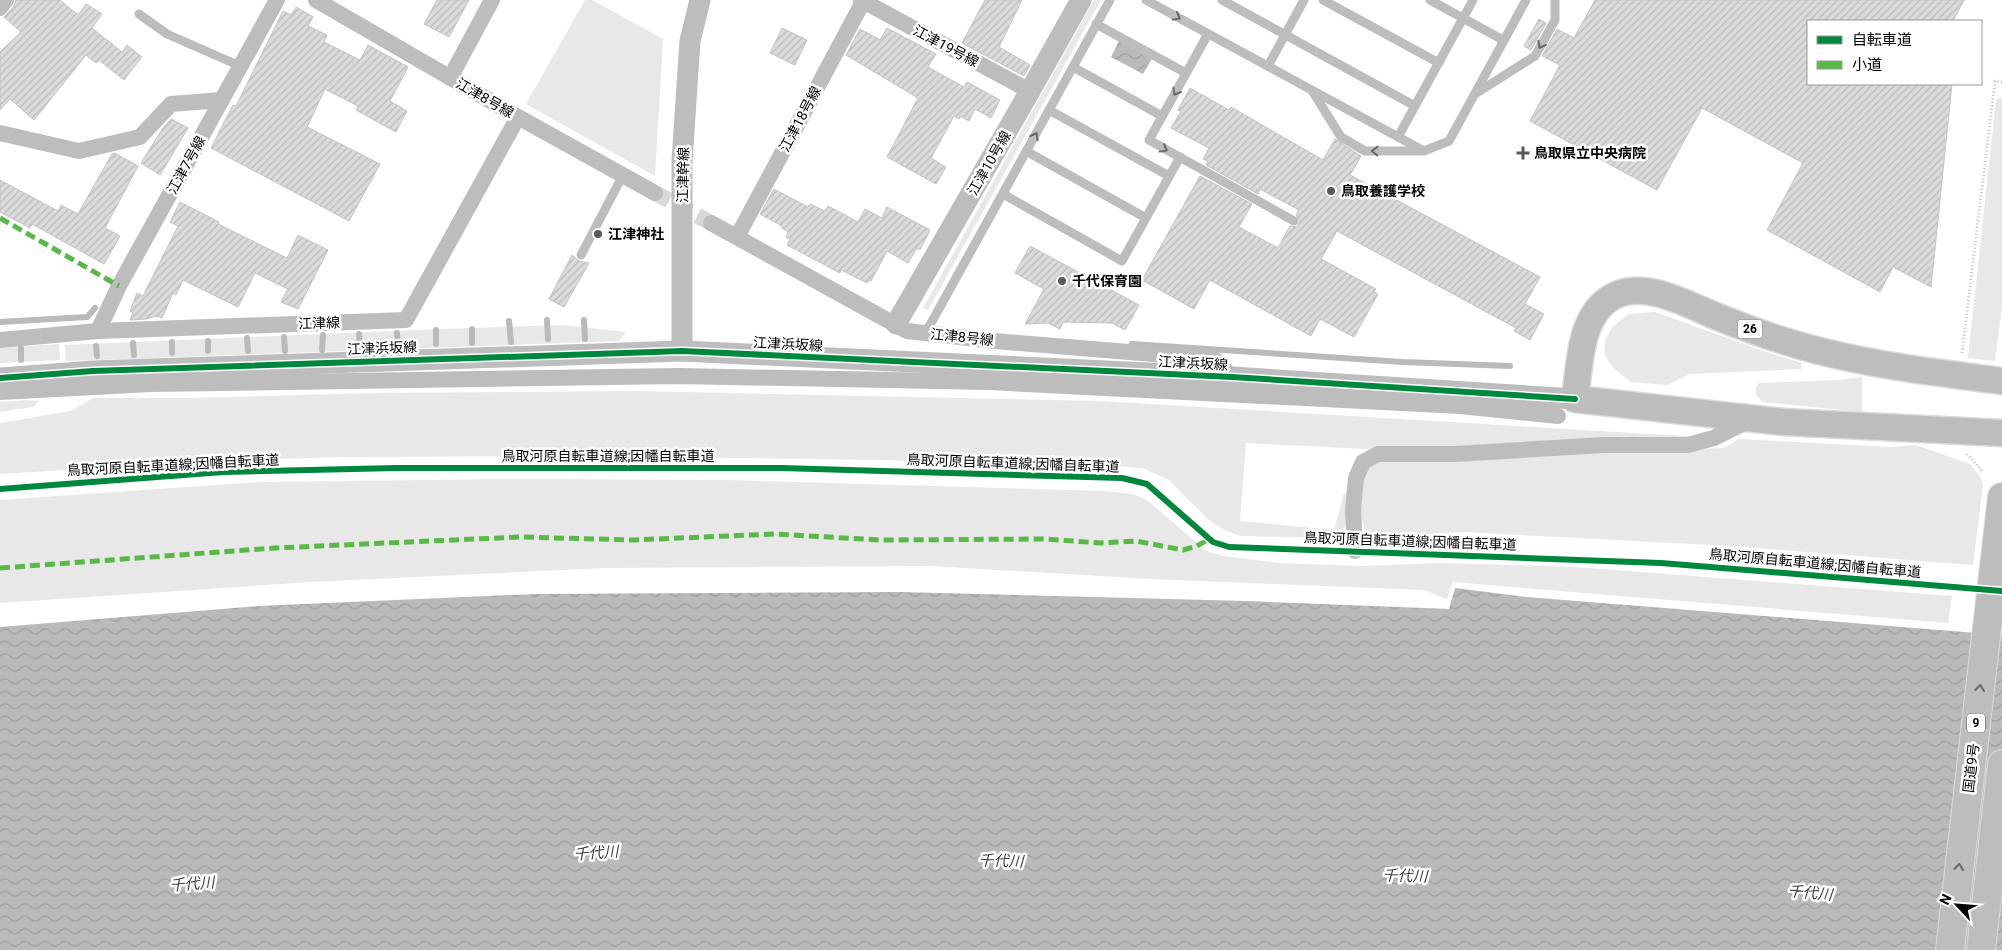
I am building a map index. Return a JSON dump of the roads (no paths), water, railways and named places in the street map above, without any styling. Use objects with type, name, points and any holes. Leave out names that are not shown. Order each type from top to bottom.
[{"type":"highway","name":"国道9号","points":[[1950,950],[2002,497]]},
{"type":"highway","points":[[1981,950],[2002,764]]},
{"type":"main road","name":"26","points":[[1566,408],[1584,340],[1596,310],[1618,294],[1636,291],[1668,297],[1755,331],[1840,356],[2002,382]]},
{"type":"main road","points":[[1566,408],[2002,433]]},
{"type":"street","points":[[0,8],[6,0]]},
{"type":"street","name":"江津7号線","points":[[98,331],[119,286],[277,0]]},
{"type":"street","name":"江津8号線","points":[[316,0],[518,118],[655,193]]},
{"type":"street","points":[[450,78],[492,0]]},
{"type":"street","name":"江津幹線","points":[[682,351],[682,161],[690,41],[700,0]]},
{"type":"street","name":"江津19号線","points":[[863,0],[1030,91]]},
{"type":"street","name":"江津18号線","points":[[737,237],[863,0]]},
{"type":"street","name":"江津10号線","points":[[896,324],[1081,0]]},
{"type":"street","points":[[0,133],[78,151],[140,137],[171,104],[222,100]]},
{"type":"street","name":"江津線","points":[[0,340],[98,331],[406,320],[518,118]]},
{"type":"street","name":"江津8号線","points":[[711,223],[907,331],[1214,359],[1232,377]]},
{"type":"street","name":"江津浜坂線","points":[[0,378],[93,371],[682,351],[1232,377],[1566,408]]},
{"type":"street","points":[[0,392],[160,384],[679,376],[989,382],[1460,406],[1566,408]]},
{"type":"street","points":[[1355,552],[1352,510],[1356,478],[1363,462],[1378,454],[1455,454],[1602,445],[1688,445],[1714,438],[1754,418]]},
{"type":"lane","points":[[925,334],[1110,0]]},
{"type":"lane","points":[[1146,0],[1424,151]]},
{"type":"lane","points":[[1222,0],[1415,106]]},
{"type":"lane","points":[[1268,66],[1304,0]]},
{"type":"lane","points":[[1323,0],[1439,63]]},
{"type":"lane","points":[[1430,0],[1504,40]]},
{"type":"lane","points":[[1398,137],[1473,0]]},
{"type":"lane","points":[[1312,91],[1341,138],[1365,151],[1424,151],[1448,141],[1526,0]]},
{"type":"lane","points":[[1473,95],[1534,56],[1555,20],[1555,0]]},
{"type":"lane","points":[[139,14],[167,34],[240,66]]},
{"type":"lane","points":[[1096,24],[1186,73]]},
{"type":"lane","points":[[1208,34],[1149,140],[1294,221]]},
{"type":"lane","points":[[1073,66],[1162,116]]},
{"type":"lane","points":[[1049,110],[1169,176]]},
{"type":"lane","points":[[1026,151],[1146,218]]},
{"type":"lane","points":[[1003,194],[1122,261],[1180,157]]},
{"type":"lane","points":[[581,255],[623,175]]},
{"type":"water","points":[[1120,39],[1153,57],[1143,74],[1111,57]]},
{"type":"water","name":"千代川","points":[[1455,588],[1527,597],[2002,635],[2002,950],[0,950],[0,627],[258,606],[536,594],[900,592],[1247,601],[1449,609]]},
{"type":"waterway","points":[[0,322],[87,317],[95,308]]},
{"type":"waterway","points":[[547,320],[548,339]]},
{"type":"waterway","points":[[584,320],[585,339]]},
{"type":"waterway","points":[[509,321],[511,342]]},
{"type":"waterway","points":[[472,329],[472,343]]},
{"type":"waterway","points":[[436,330],[436,344]]},
{"type":"waterway","points":[[397,333],[398,345]]},
{"type":"waterway","points":[[359,334],[360,347]]},
{"type":"waterway","points":[[322,350],[323,335]]},
{"type":"waterway","points":[[284,337],[285,351]]},
{"type":"waterway","points":[[247,338],[248,351]]},
{"type":"waterway","points":[[208,341],[208,351]]},
{"type":"waterway","points":[[172,342],[172,353]]},
{"type":"waterway","points":[[133,343],[134,355]]},
{"type":"waterway","points":[[1132,344],[1403,362],[1510,366]]},
{"type":"waterway","points":[[96,346],[97,356]]},
{"type":"waterway","points":[[21,348],[21,360]]},
{"type":"tunnel","points":[[655,193],[711,223]]},
{"type":"place","name":"鳥取県立中央病院","points":[[1523,153]]},
{"type":"place","name":"鳥取養護学校","points":[[1331,191]]},
{"type":"place","name":"江津神社","points":[[598,234]]},
{"type":"place","name":"千代保育園","points":[[1062,281]]}]
